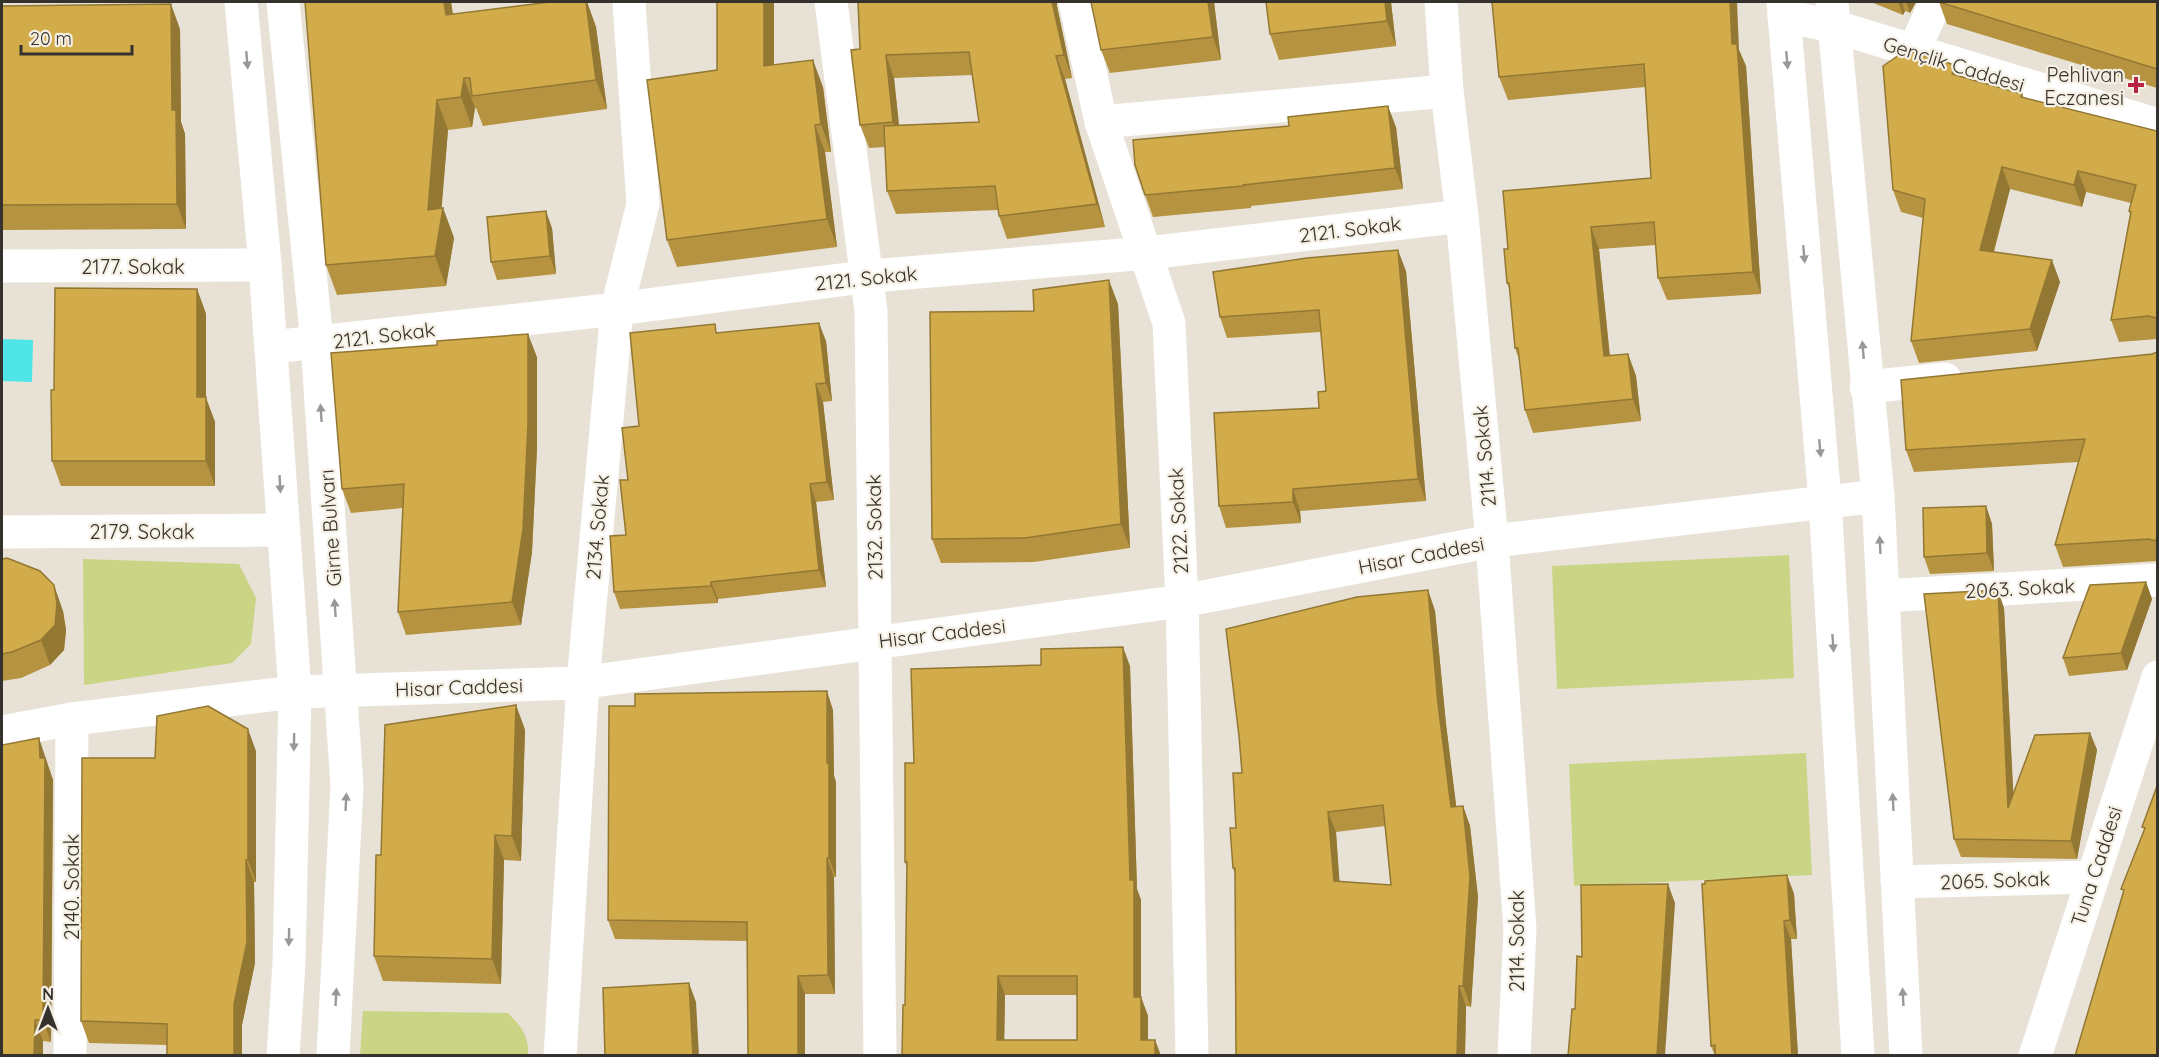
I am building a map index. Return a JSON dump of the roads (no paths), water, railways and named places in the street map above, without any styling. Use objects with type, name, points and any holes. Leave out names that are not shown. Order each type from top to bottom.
[{"type":"street","points":[[241,2],[272,347],[282,530],[295,692],[289,963],[283,1056]]},
{"type":"street","name":"Girne Bulvarı","points":[[283,2],[317,343],[347,786],[333,1056]]},
{"type":"street","name":"2134. Sokak","points":[[560,1056],[583,682],[617,309],[643,204],[629,2]]},
{"type":"street","name":"2132. Sokak","points":[[831,2],[871,310],[880,1056]]},
{"type":"street","name":"2122. Sokak","points":[[1075,2],[1101,122],[1169,323],[1182,601],[1192,1056]]},
{"type":"street","name":"2114. Sokak","points":[[1441,2],[1447,91],[1462,216],[1492,541],[1520,929],[1514,1056]]},
{"type":"street","points":[[1913,52],[1936,2]]},
{"type":"street","points":[[1783,9],[1824,501],[1858,1056]]},
{"type":"street","name":"Gençlik Caddesi","points":[[1783,9],[1832,14],[1913,52],[2157,125]]},
{"type":"street","points":[[1832,14],[1878,496],[1906,1056]]},
{"type":"street","points":[[1101,122],[1447,91]]},
{"type":"street","name":"2121. Sokak","points":[[272,347],[617,309],[867,277],[1147,253],[1462,216]]},
{"type":"street","name":"2177. Sokak","points":[[2,266],[265,265]]},
{"type":"street","points":[[1866,387],[1971,376]]},
{"type":"street","name":"Hisar Caddesi","points":[[2,732],[72,719],[295,692],[583,682],[1182,601],[1492,541],[1878,496]]},
{"type":"street","name":"2179. Sokak","points":[[2,531],[282,530]]},
{"type":"street","name":"2063. Sokak","points":[[1882,596],[2157,580]]},
{"type":"street","name":"Tuna Caddesi","points":[[2035,1056],[2157,676]]},
{"type":"street","name":"2140. Sokak","points":[[70,1056],[72,719]]},
{"type":"street","name":"2065. Sokak","points":[[1897,882],[2093,877]]},
{"type":"water","points":[[2,339],[33,340],[32,382],[2,381]]},
{"type":"place","name":"Pehlivan Eczanesi","points":[[2136,85]]}]
